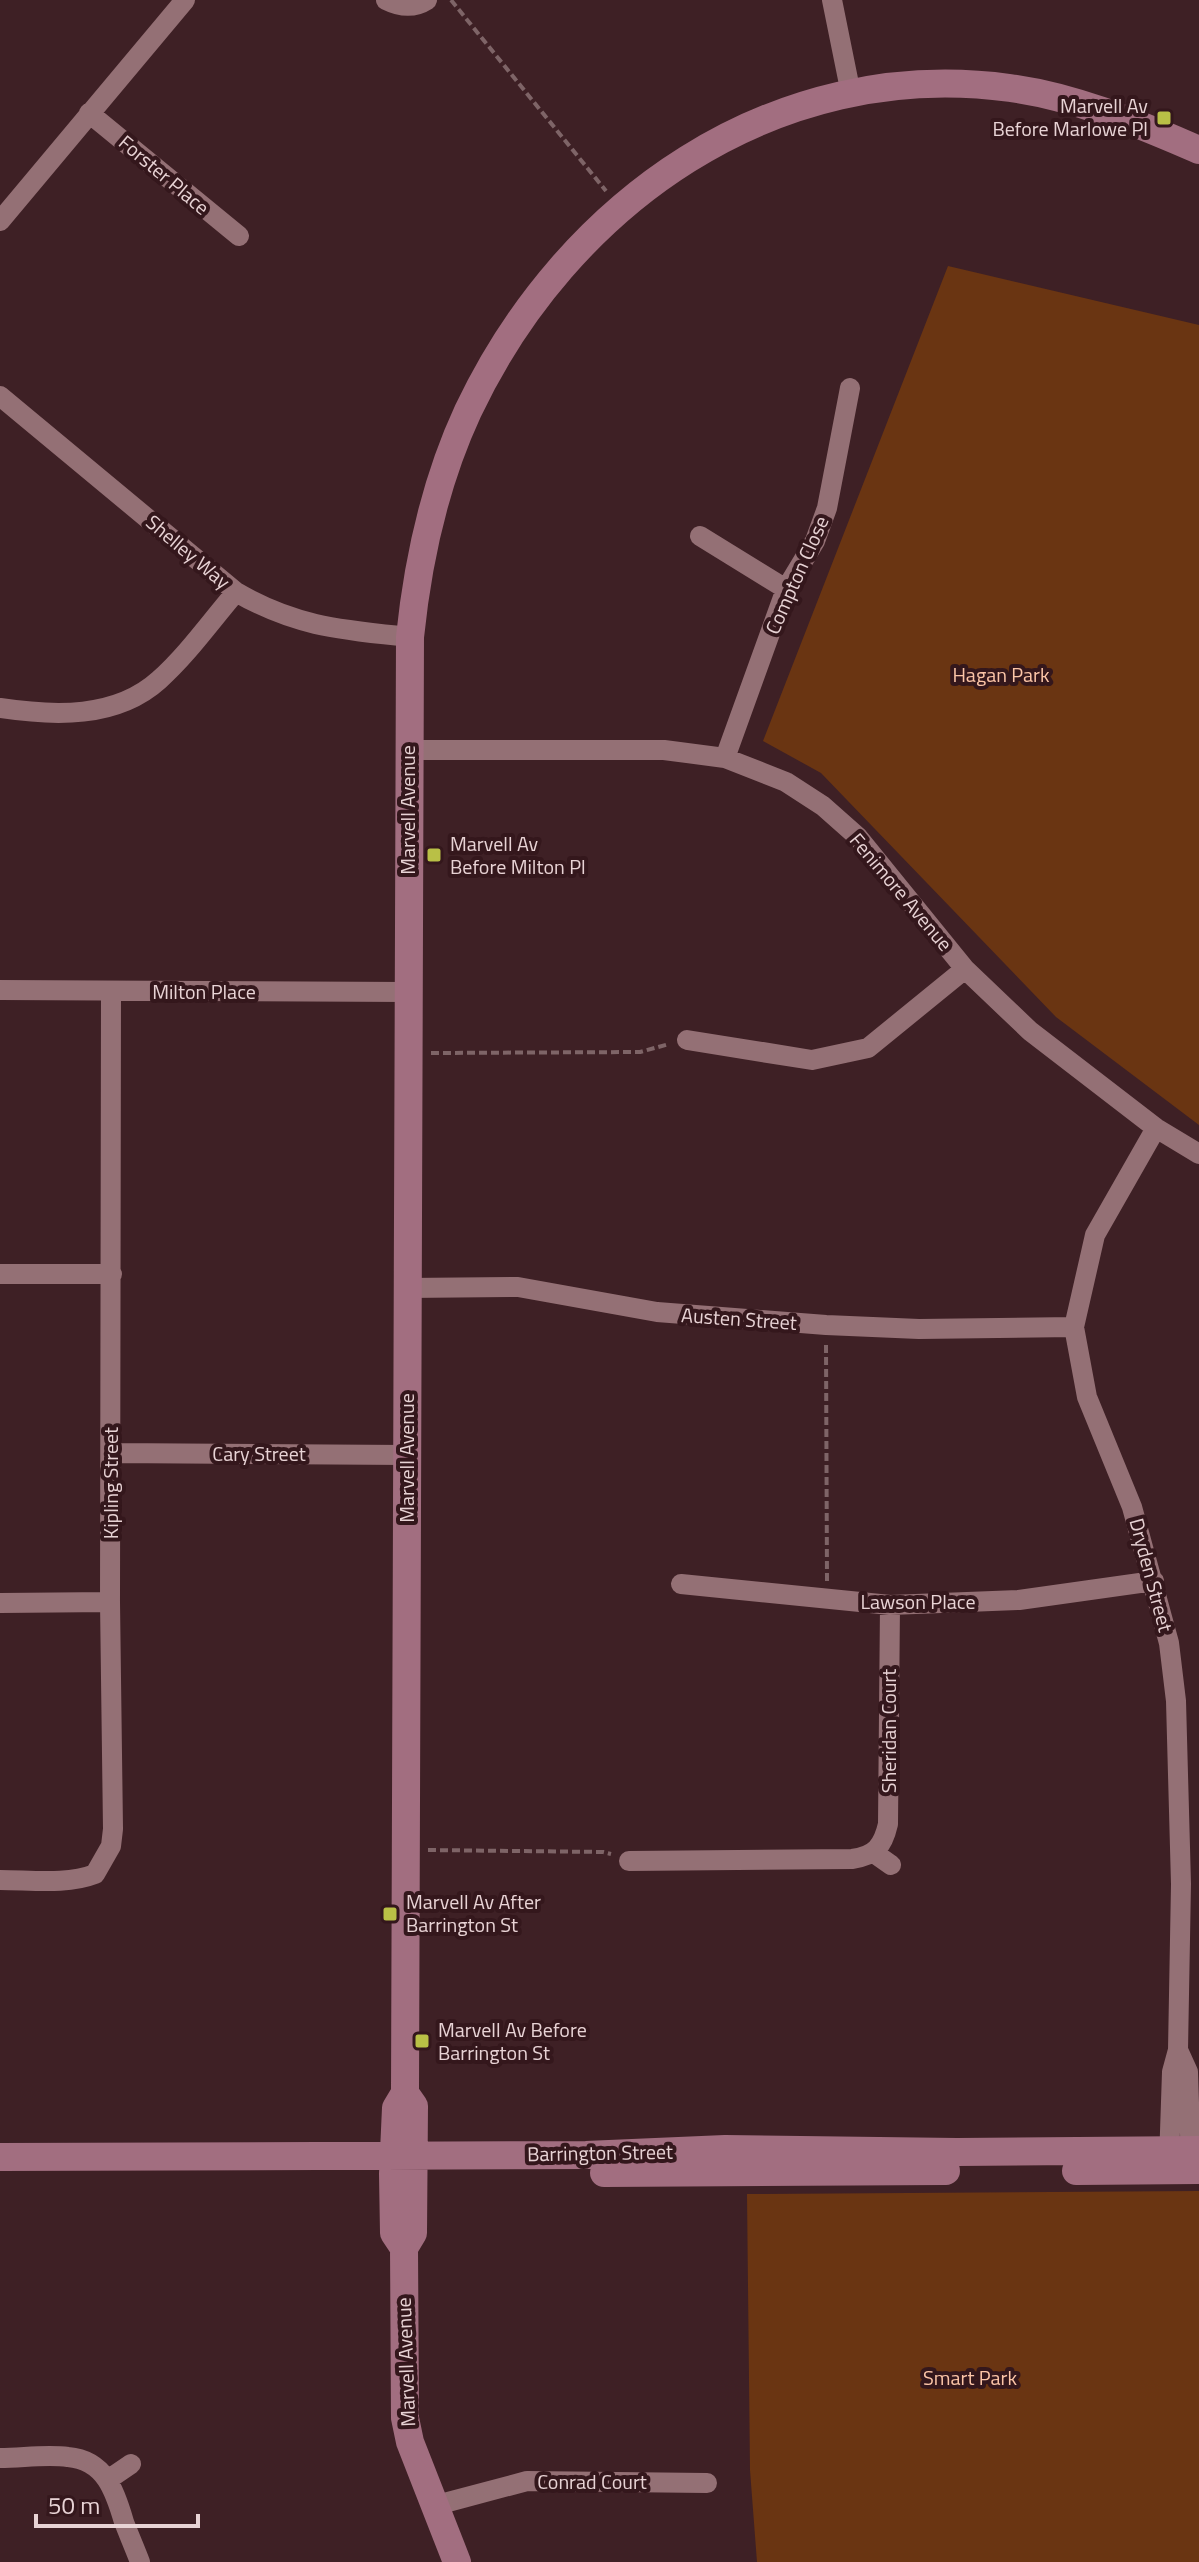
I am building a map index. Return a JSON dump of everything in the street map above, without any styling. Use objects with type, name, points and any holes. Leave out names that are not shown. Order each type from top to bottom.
[{"type":"street","points":[[0,221],[185,0]]},
{"type":"street","points":[[386,0],[400,6],[427,0]]},
{"type":"street","points":[[832,0],[851,94]]},
{"type":"street","name":"Marvell Avenue","points":[[457,2562],[433,2506],[410,2442],[405,2418],[404,2248],[413,2233],[404,2165],[414,2106],[405,2093],[410,637],[415,586],[443,474],[468,411],[513,333],[593,232],[636,194],[683,160],[763,119],[851,94],[935,84],[1011,88],[1082,104],[1122,117],[1199,150]]},
{"type":"street","name":"Forster Place","points":[[89,113],[239,236]]},
{"type":"street","name":"Compton Close","points":[[725,758],[786,589],[815,541],[827,508],[850,388]]},
{"type":"street","name":"Shelley Way","points":[[0,396],[236,592],[282,615],[310,624],[337,630],[410,637]]},
{"type":"street","points":[[700,536],[786,589]]},
{"type":"street","points":[[0,708],[60,714],[88,711],[140,693],[158,682],[236,592]]},
{"type":"street","name":"Fenimore Avenue","points":[[408,750],[664,750],[725,758],[786,782],[823,806],[858,837],[965,969],[1030,1031],[1156,1128],[1199,1154]]},
{"type":"street","points":[[687,1040],[812,1060],[868,1048],[965,969]]},
{"type":"street","name":"Milton Place","points":[[0,990],[408,992]]},
{"type":"street","name":"Kipling Street","points":[[0,1880],[83,1879],[95,1874],[111,1846],[111,992]]},
{"type":"street","name":"Dryden Street","points":[[1156,1128],[1095,1235],[1074,1327],[1087,1397],[1132,1507],[1169,1643],[1190,1884],[1178,2050],[1172,2072],[1186,2160]]},
{"type":"street","points":[[0,1274],[112,1274]]},
{"type":"street","name":"Austen Street","points":[[407,1288],[518,1287],[657,1312],[826,1325],[919,1329],[1074,1327]]},
{"type":"street","name":"Cary Street","points":[[111,1453],[407,1455]]},
{"type":"street","name":"Lawson Place","points":[[681,1584],[890,1605],[1019,1600],[1154,1581]]},
{"type":"street","points":[[0,1603],[110,1602]]},
{"type":"street","name":"Sheridan Court","points":[[629,1861],[882,1859],[888,1824],[890,1605]]},
{"type":"street","name":"Barrington Street","points":[[0,2157],[404,2165]]},
{"type":"street","name":"Barrington Street","points":[[0,2175],[404,2165],[1186,2160]]},
{"type":"street","points":[[0,2458],[68,2457],[85,2460],[98,2468],[109,2479],[140,2562]]},
{"type":"street","points":[[109,2479],[131,2464]]},
{"type":"street","name":"Conrad Court","points":[[433,2506],[527,2481],[707,2483]]},
{"type":"path","points":[[451,0],[608,193]]},
{"type":"path","points":[[427,1053],[640,1052],[687,1040]]},
{"type":"path","points":[[826,1325],[826,1599]]},
{"type":"path","points":[[405,1850],[603,1852],[629,1861]]},
{"type":"green space","name":"Hagan Park","points":[[948,266],[1199,325],[1199,1125],[1056,1017],[821,773],[763,741]]},
{"type":"green space","name":"Smart Park","points":[[1199,2191],[1199,2562],[757,2562],[750,2470],[747,2194]]},
{"type":"place","name":"Marvell Av Before Marlowe Pl","points":[[1164,118]]},
{"type":"place","name":"Marvell Av Before Milton Pl","points":[[434,855]]},
{"type":"place","name":"Marvell Av After Barrington St","points":[[390,1914]]},
{"type":"place","name":"Marvell Av Before Barrington St","points":[[422,2041]]}]
